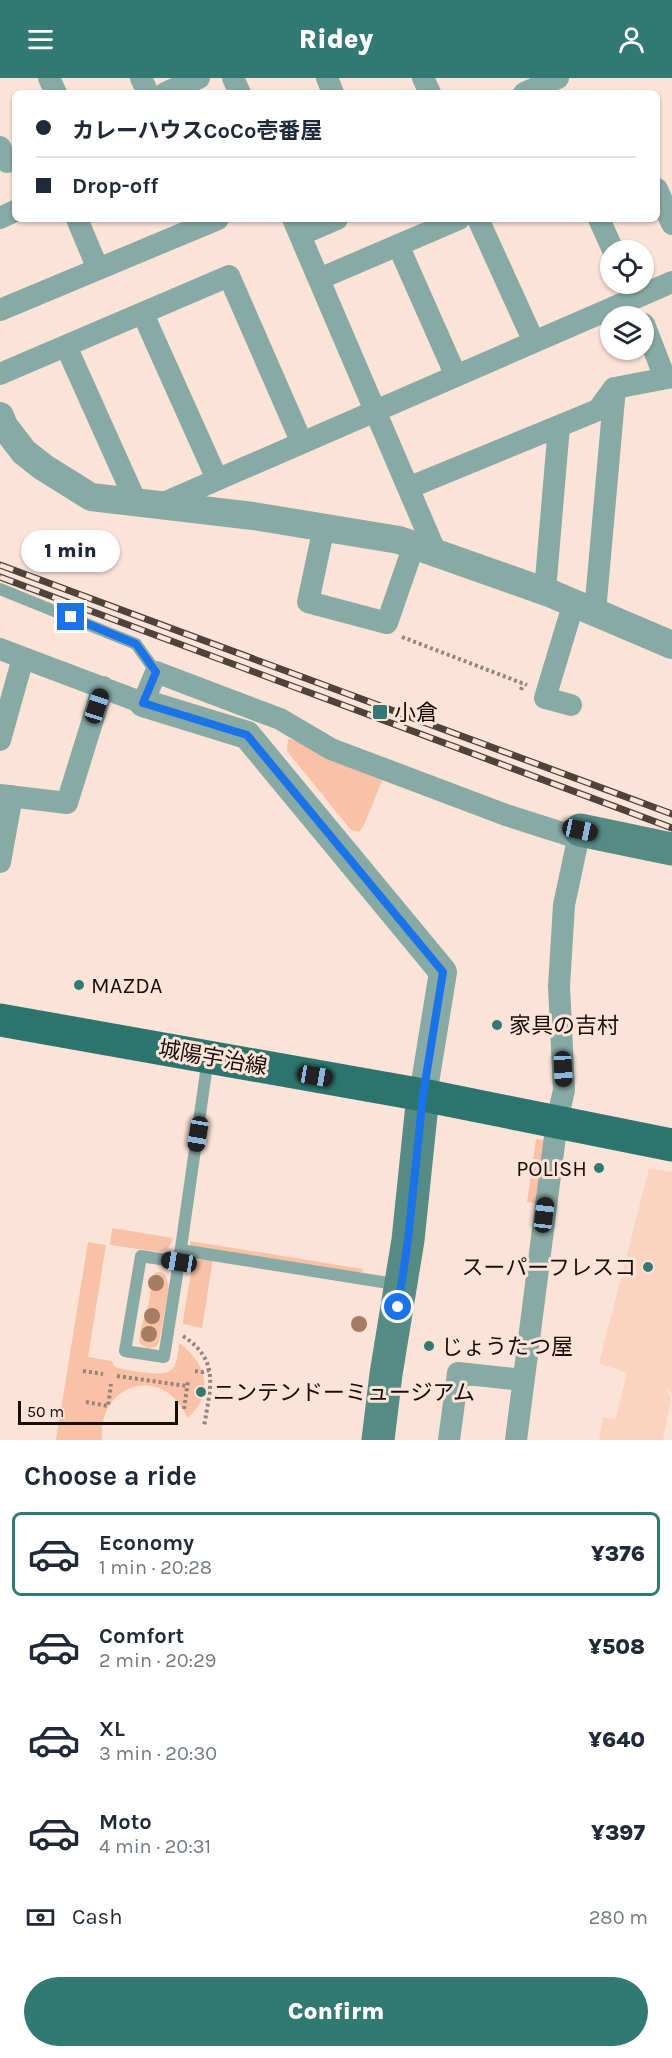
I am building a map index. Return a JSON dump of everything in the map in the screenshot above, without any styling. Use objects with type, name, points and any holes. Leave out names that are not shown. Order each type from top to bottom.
[{"type":"main road","points":[[579,834],[672,849]]},
{"type":"main road","name":"城陽宇治線","points":[[0,1020],[423,1095],[672,1145]]},
{"type":"main road","points":[[378,1440],[386,1374],[402,1285],[423,1095]]},
{"type":"street","points":[[172,90],[199,78]]},
{"type":"street","points":[[524,88],[558,78]]},
{"type":"street","points":[[660,196],[672,224]]},
{"type":"street","points":[[78,222],[98,269]]},
{"type":"street","points":[[0,310],[211,222]]},
{"type":"street","points":[[322,222],[297,227],[408,488],[425,549],[387,623],[308,602],[324,527]]},
{"type":"street","points":[[319,279],[452,222]]},
{"type":"street","points":[[479,222],[534,342]]},
{"type":"street","points":[[600,222],[608,240]]},
{"type":"street","points":[[398,245],[456,376]]},
{"type":"street","points":[[0,374],[229,276],[302,443]]},
{"type":"street","points":[[148,503],[217,479],[672,282]]},
{"type":"street","points":[[143,314],[217,479]]},
{"type":"street","points":[[66,346],[148,503]]},
{"type":"street","points":[[408,488],[598,410],[615,388],[668,377],[654,346]]},
{"type":"street","points":[[571,705],[545,698],[584,607],[615,388]]},
{"type":"street","points":[[2,424],[24,452],[43,467],[91,497],[253,516],[399,540],[545,591],[672,645]]},
{"type":"street","points":[[545,591],[559,426]]},
{"type":"street","points":[[0,650],[143,703],[247,735],[443,972],[423,1095]]},
{"type":"street","points":[[0,740],[22,658]]},
{"type":"street","points":[[143,703],[156,672],[280,718],[331,749],[506,815],[579,834],[564,905],[559,986],[564,1090],[556,1121],[516,1440]]},
{"type":"street","points":[[0,862],[6,796],[67,803],[103,687]]},
{"type":"street","points":[[450,1440],[458,1373],[523,1380]]},
{"type":"lane","points":[[0,589],[136,644],[156,672]]},
{"type":"lane","points":[[208,1056],[180,1256],[164,1357],[125,1351],[141,1256],[180,1256],[402,1285]]},
{"type":"path","points":[[387,623],[392,633],[547,692]]},
{"type":"path","points":[[521,690],[523,684]]},
{"type":"path","points":[[180,1334],[198,1346],[206,1359],[209,1370],[210,1384],[204,1427]]},
{"type":"path","points":[[195,1371],[209,1370]]},
{"type":"path","points":[[83,1371],[104,1374]]},
{"type":"path","points":[[117,1376],[187,1383],[184,1408]]},
{"type":"path","points":[[86,1402],[108,1406],[111,1384]]},
{"type":"shaded area","points":[[288,739],[321,745],[386,771],[359,832],[351,830],[287,751]]},
{"type":"shaded area","points":[[536,1139],[546,1140],[544,1205],[527,1202]]},
{"type":"shaded area","name":"スーパーフレスコ","points":[[649,1168],[672,1172],[672,1394],[667,1389],[671,1400],[663,1440],[599,1440],[603,1417],[615,1420],[627,1373],[599,1363]]},
{"type":"shaded area","points":[[112,1228],[173,1238],[169,1247],[161,1252],[110,1245]]},
{"type":"shaded area","points":[[190,1241],[363,1269],[363,1272],[349,1273],[191,1247]]},
{"type":"shaded area","points":[[88,1242],[106,1245],[88,1357],[112,1361],[118,1368],[160,1373],[171,1370],[175,1364],[179,1343],[196,1359],[204,1379],[202,1399],[187,1418],[177,1401],[164,1390],[150,1386],[135,1387],[121,1393],[110,1404],[103,1420],[102,1440],[56,1440]]},
{"type":"shaded area","points":[[213,1259],[202,1328],[183,1324],[183,1320],[192,1267],[197,1261]]},
{"type":"shaded area","points":[[156,1272],[165,1274],[169,1288],[159,1342],[156,1347],[148,1348],[140,1344],[140,1332],[149,1302],[152,1280]]},
{"type":"railway","points":[[0,565],[672,814]]},
{"type":"railway","points":[[0,577],[672,828]]},
{"type":"place","name":"小倉","points":[[380,712]]},
{"type":"place","name":"MAZDA","points":[[79,985]]},
{"type":"place","name":"家具の吉村","points":[[497,1025]]},
{"type":"place","name":"POLISH","points":[[599,1168]]},
{"type":"place","name":"スーパーフレスコ","points":[[648,1267]]},
{"type":"place","name":"じょうたつ屋","points":[[429,1346]]},
{"type":"place","name":"ニンテンドーミュージアム","points":[[201,1392]]},
{"type":"route","points":[[71,617],[136,644],[156,672],[143,703],[247,735],[443,972],[423,1095],[414,1164],[408,1240],[398,1307]]}]
